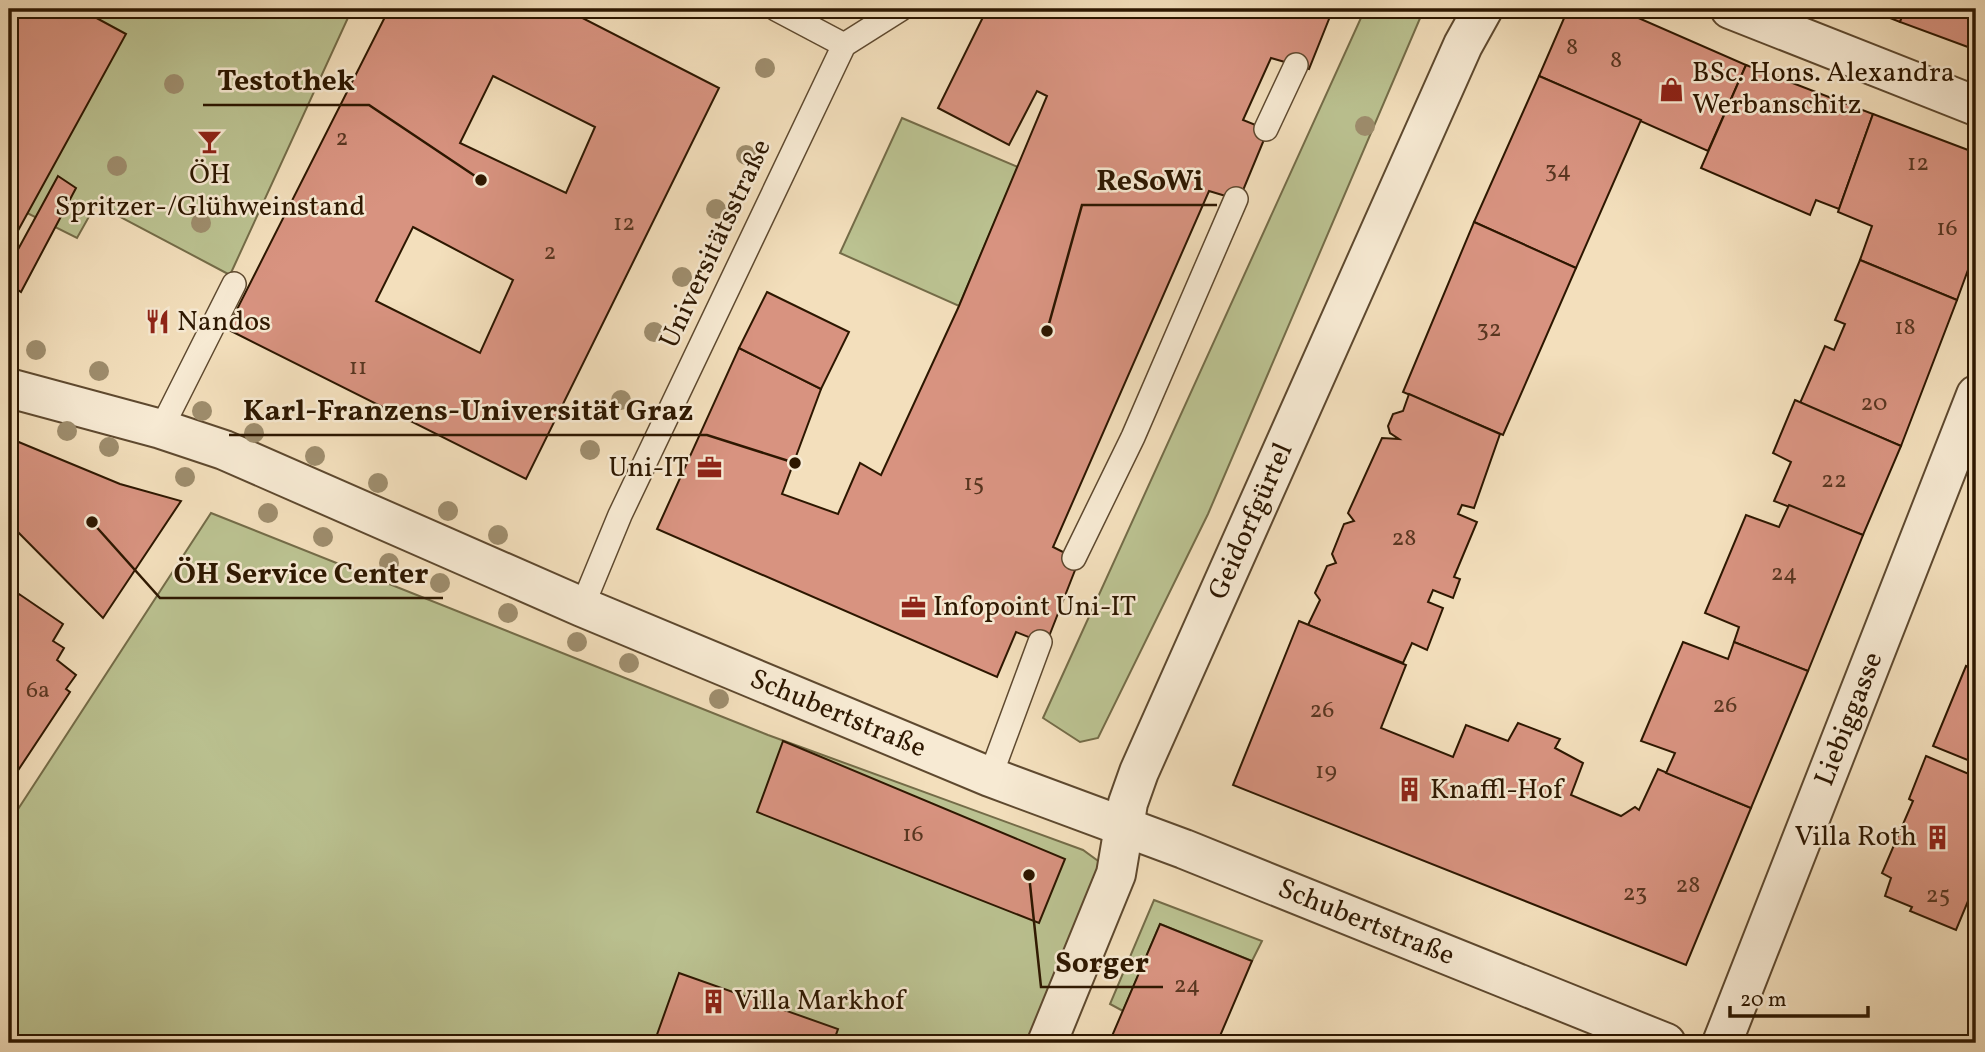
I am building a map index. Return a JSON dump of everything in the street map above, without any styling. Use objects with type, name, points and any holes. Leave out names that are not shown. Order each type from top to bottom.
[{"type":"street","name":"Geidorfgürtel","points":[[1047,1043],[1116,874],[1124,826],[1139,772],[1463,45],[1483,9]]},
{"type":"street","points":[[1730,9],[1976,106]]},
{"type":"street","name":"Schubertstraße","points":[[9,388],[162,429],[224,450],[582,607],[990,777],[1124,826],[1666,1043]]},
{"type":"street","name":"Liebiggasse","points":[[1722,1043],[1976,395]]},
{"type":"lane","points":[[776,9],[844,44],[901,9]]},
{"type":"lane","name":"Universitätsstraße","points":[[582,607],[626,503],[844,44]]},
{"type":"lane","points":[[1266,129],[1296,65]]},
{"type":"lane","points":[[1074,558],[1133,437],[1236,199]]},
{"type":"lane","points":[[162,429],[234,284]]},
{"type":"lane","points":[[990,777],[1040,642]]},
{"type":"green space","points":[[91,9],[352,9],[230,275],[96,204],[77,238],[27,213]]},
{"type":"green space","points":[[1365,9],[1424,9],[1208,514],[1098,738],[1080,742],[1043,718]]},
{"type":"green space","points":[[902,118],[1018,167],[959,306],[840,253]]},
{"type":"green space","points":[[211,513],[768,735],[1083,850],[1116,874],[1047,1043],[9,1043],[9,823]]},
{"type":"green space","points":[[1154,900],[1262,941],[1252,961],[1160,924],[1123,1011],[1110,1004]]},
{"type":"building","points":[[9,9],[91,9],[89,14],[126,34],[9,247]]},
{"type":"building","points":[[389,9],[565,9],[719,88],[526,479],[227,329]],"holes":[[[493,76],[595,127],[566,193],[460,143]],[[413,227],[513,280],[480,353],[376,301]]]},
{"type":"building","points":[[987,9],[1333,9],[1309,69],[1271,58],[1243,120],[1268,130],[1239,200],[1209,191],[1053,547],[1079,560],[1046,644],[1016,632],[997,677],[657,529],[739,348],[821,389],[782,494],[838,514],[860,463],[881,475],[959,306],[1047,96],[1037,91],[1009,145],[938,108]]},
{"type":"building","points":[[1568,9],[1618,9],[1746,65],[1708,151],[1539,76]]},
{"type":"building","points":[[1867,9],[1905,9],[1900,22]]},
{"type":"building","points":[[1905,9],[1976,9],[1976,50],[1900,22]]},
{"type":"building","points":[[1746,65],[1873,114],[1839,209],[1816,200],[1810,215],[1701,168]]},
{"type":"building","points":[[1539,76],[1641,120],[1576,268],[1474,222]]},
{"type":"building","points":[[1873,114],[1976,153],[1976,248],[1957,300],[1860,260],[1872,226],[1838,212]]},
{"type":"building","points":[[58,176],[76,188],[21,292],[9,284],[9,266]]},
{"type":"building","points":[[1474,222],[1576,268],[1503,435],[1403,392]]},
{"type":"building","points":[[1860,260],[1957,300],[1901,446],[1800,403],[1825,346],[1834,350],[1845,324],[1835,320]]},
{"type":"building","points":[[767,292],[849,332],[821,389],[739,348]]},
{"type":"building","points":[[1409,394],[1500,434],[1474,508],[1462,505],[1458,514],[1477,522],[1454,577],[1460,579],[1453,598],[1433,590],[1428,602],[1443,608],[1427,650],[1412,643],[1403,663],[1308,625],[1320,600],[1315,593],[1327,566],[1336,563],[1332,554],[1344,524],[1354,521],[1348,513],[1382,438],[1399,439],[1390,433],[1388,426],[1393,414],[1403,411]]},
{"type":"building","points":[[1795,400],[1901,446],[1863,535],[1774,501],[1791,462],[1773,453]]},
{"type":"building","points":[[9,438],[120,484],[181,501],[103,618],[9,523]]},
{"type":"building","points":[[1789,505],[1863,535],[1808,671],[1734,642],[1739,627],[1705,613],[1746,515],[1779,527]]},
{"type":"building","points":[[19,594],[63,624],[53,641],[64,648],[57,660],[76,675],[66,689],[70,692],[9,784],[9,613]]},
{"type":"building","name":"Knaffl-Hof","points":[[1299,621],[1406,665],[1381,728],[1453,757],[1466,725],[1508,741],[1518,723],[1560,739],[1555,748],[1583,763],[1571,795],[1621,816],[1635,807],[1639,810],[1658,769],[1751,808],[1686,965],[1233,785]]},
{"type":"building","points":[[1683,642],[1728,659],[1734,642],[1808,671],[1751,808],[1666,773],[1675,753],[1641,741]]},
{"type":"building","points":[[1966,666],[1976,671],[1976,747],[1970,761],[1933,746]]},
{"type":"building","points":[[783,741],[1065,859],[1039,923],[757,812]]},
{"type":"building","name":"Villa Roth","points":[[1926,756],[1976,777],[1976,882],[1956,930],[1910,911],[1912,907],[1885,896],[1891,878],[1882,873],[1913,801],[1909,799]]},
{"type":"building","points":[[1160,924],[1252,961],[1217,1043],[1109,1043]]},
{"type":"building","name":"Villa Markhof","points":[[679,973],[838,1029],[833,1043],[726,1043],[716,1039],[714,1043],[654,1043]]},
{"type":"place","name":"BSc. Hons. Alexandra Werbanschitz","points":[[1672,89]]},
{"type":"place","name":"ÖH Spritzer-/Glühweinstand","points":[[210,141]]},
{"type":"place","name":"Testothek","points":[[481,180]]},
{"type":"place","name":"Nandos","points":[[157,322]]},
{"type":"place","name":"ReSoWi","points":[[1047,331]]},
{"type":"place","name":"Karl-Franzens-Universität Graz","points":[[795,463]]},
{"type":"place","name":"Uni-IT","points":[[709,468]]},
{"type":"place","name":"ÖH Service Center","points":[[92,522]]},
{"type":"place","name":"Infopoint Uni-IT","points":[[913,607]]},
{"type":"place","name":"Knaffl-Hof","points":[[1410,790]]},
{"type":"place","name":"Villa Roth","points":[[1937,837]]},
{"type":"place","name":"Sorger","points":[[1029,875]]},
{"type":"place","name":"Villa Markhof","points":[[714,1001]]}]
